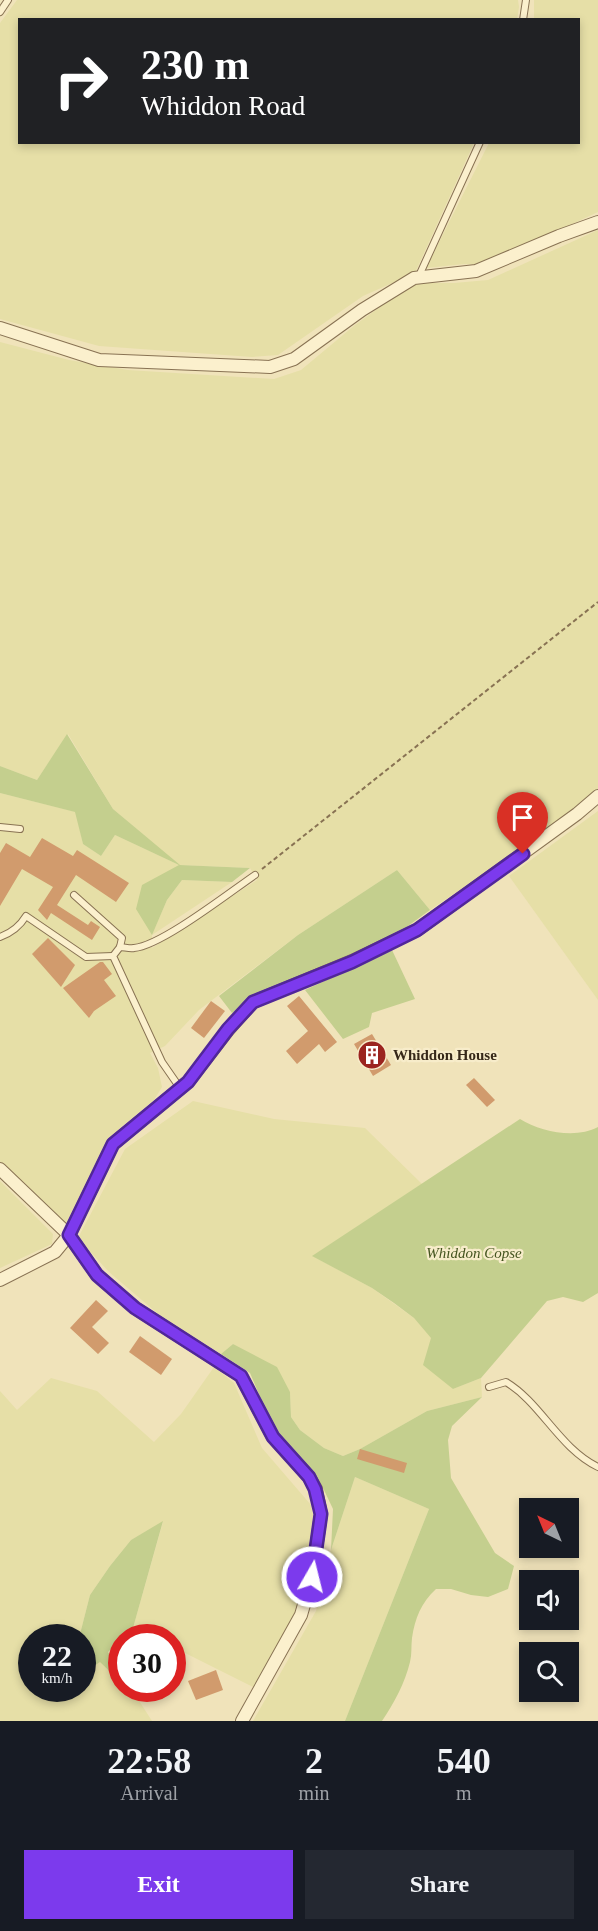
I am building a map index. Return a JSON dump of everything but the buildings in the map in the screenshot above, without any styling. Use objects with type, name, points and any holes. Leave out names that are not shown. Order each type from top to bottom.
[{"type":"street","points":[[0,328],[99,360],[270,367],[294,359],[362,310],[414,278],[476,271],[598,222]]},
{"type":"street","points":[[0,1280],[55,1252],[69,1235],[113,1144],[188,1082],[221,1038],[253,1002],[352,962],[417,930],[577,814],[598,796]]},
{"type":"street","points":[[0,1169],[69,1235],[97,1275],[135,1308],[241,1376],[273,1437],[309,1477],[315,1489],[321,1514],[312,1577],[301,1615],[242,1721]]},
{"type":"lane","points":[[0,12],[8,0]]},
{"type":"lane","points":[[524,18],[526,0]]},
{"type":"lane","points":[[418,278],[479,144]]},
{"type":"lane","points":[[0,827],[20,829]]},
{"type":"lane","points":[[120,946],[133,949],[146,946],[255,875]]},
{"type":"lane","points":[[74,895],[122,938],[113,956]]},
{"type":"lane","points":[[0,937],[15,928],[26,916],[86,957],[113,956]]},
{"type":"lane","points":[[113,956],[162,1062],[180,1088]]},
{"type":"lane","points":[[489,1387],[506,1382],[521,1391],[561,1438],[598,1467]]},
{"type":"path","points":[[255,875],[598,602]]},
{"type":"shaded area","points":[[17,0],[518,0],[519,7],[517,18],[18,18],[18,144],[474,144],[415,273],[363,296],[278,355],[252,357],[99,346],[0,319],[0,23]]},
{"type":"shaded area","points":[[534,0],[598,0],[598,212],[480,265],[464,264],[426,268],[488,144],[580,144],[580,18],[534,18]]},
{"type":"shaded area","points":[[598,230],[598,791],[523,847],[430,910],[397,870],[298,935],[199,1010],[165,1046],[150,1053],[158,1068],[162,1087],[154,1100],[120,1128],[100,1155],[68,1228],[0,1164],[0,793],[76,812],[83,844],[101,856],[115,835],[177,864],[113,809],[68,734],[37,780],[0,766],[0,342],[69,360],[128,370],[274,379],[301,370],[355,325],[413,283],[488,280]],"holes":[[[180,865],[250,868],[257,880],[152,948],[152,935],[232,882],[182,880],[167,900],[152,934]]]},
{"type":"shaded area","points":[[598,811],[598,1000],[509,876]]},
{"type":"shaded area","points":[[193,1101],[274,1119],[365,1128],[422,1184],[313,1256],[372,1288],[414,1318],[431,1337],[453,1389],[481,1378],[482,1397],[427,1411],[360,1449],[343,1456],[324,1448],[300,1430],[291,1417],[290,1392],[233,1344],[221,1354],[163,1318],[109,1272],[84,1245],[79,1236],[125,1149]]},
{"type":"shaded area","points":[[0,1181],[53,1234],[52,1244],[0,1268]]},
{"type":"shaded area","points":[[214,1367],[234,1383],[262,1448],[311,1505],[314,1521],[313,1541],[298,1611],[255,1688],[186,1654],[186,1624],[134,1624],[163,1522],[131,1540],[110,1566],[90,1595],[83,1624],[18,1624],[18,1702],[96,1702],[96,1664],[100,1661],[108,1669],[108,1702],[140,1702],[152,1721],[0,1721],[0,1391],[17,1410],[51,1378],[97,1391],[154,1442],[181,1414]]},
{"type":"shaded area","points":[[355,1477],[429,1509],[345,1721],[253,1721],[316,1611],[331,1550]]},
{"type":"green space","points":[[67,734],[113,809],[180,865],[250,868],[232,882],[182,880],[167,900],[152,935],[136,909],[142,885],[179,865],[115,835],[101,856],[83,844],[75,812],[0,793],[0,766],[37,780]]},
{"type":"green space","points":[[397,870],[430,910],[397,934],[252,1000],[232,1013],[219,996],[298,935]]},
{"type":"green space","points":[[392,950],[415,999],[372,1013],[369,1027],[343,1039],[305,990]]},
{"type":"green space","name":"Whiddon Copse","points":[[520,1119],[528,1124],[559,1132],[579,1133],[598,1127],[598,1293],[583,1302],[563,1297],[547,1301],[481,1378],[453,1389],[423,1365],[431,1338],[414,1318],[372,1288],[312,1256]]},
{"type":"green space","points":[[233,1344],[277,1367],[290,1392],[291,1417],[300,1430],[324,1448],[343,1456],[360,1449],[427,1411],[482,1397],[452,1426],[448,1440],[451,1478],[495,1553],[514,1566],[508,1589],[488,1597],[451,1589],[436,1589],[431,1594],[423,1605],[415,1624],[411,1659],[405,1678],[382,1721],[345,1721],[429,1509],[355,1477],[331,1550],[333,1509],[324,1490],[313,1473],[293,1454],[273,1427],[250,1373],[221,1354]]},
{"type":"green space","points":[[163,1521],[134,1624],[108,1624],[108,1670],[100,1662],[96,1665],[96,1624],[83,1624],[90,1595],[131,1540]]},
{"type":"place","name":"Whiddon House","points":[[372,1055]]},
{"type":"route","points":[[312,1577],[321,1514],[315,1489],[309,1477],[273,1437],[241,1376],[135,1308],[97,1275],[69,1235],[113,1144],[188,1082],[228,1029],[253,1002],[352,962],[417,930],[523,854]]}]
